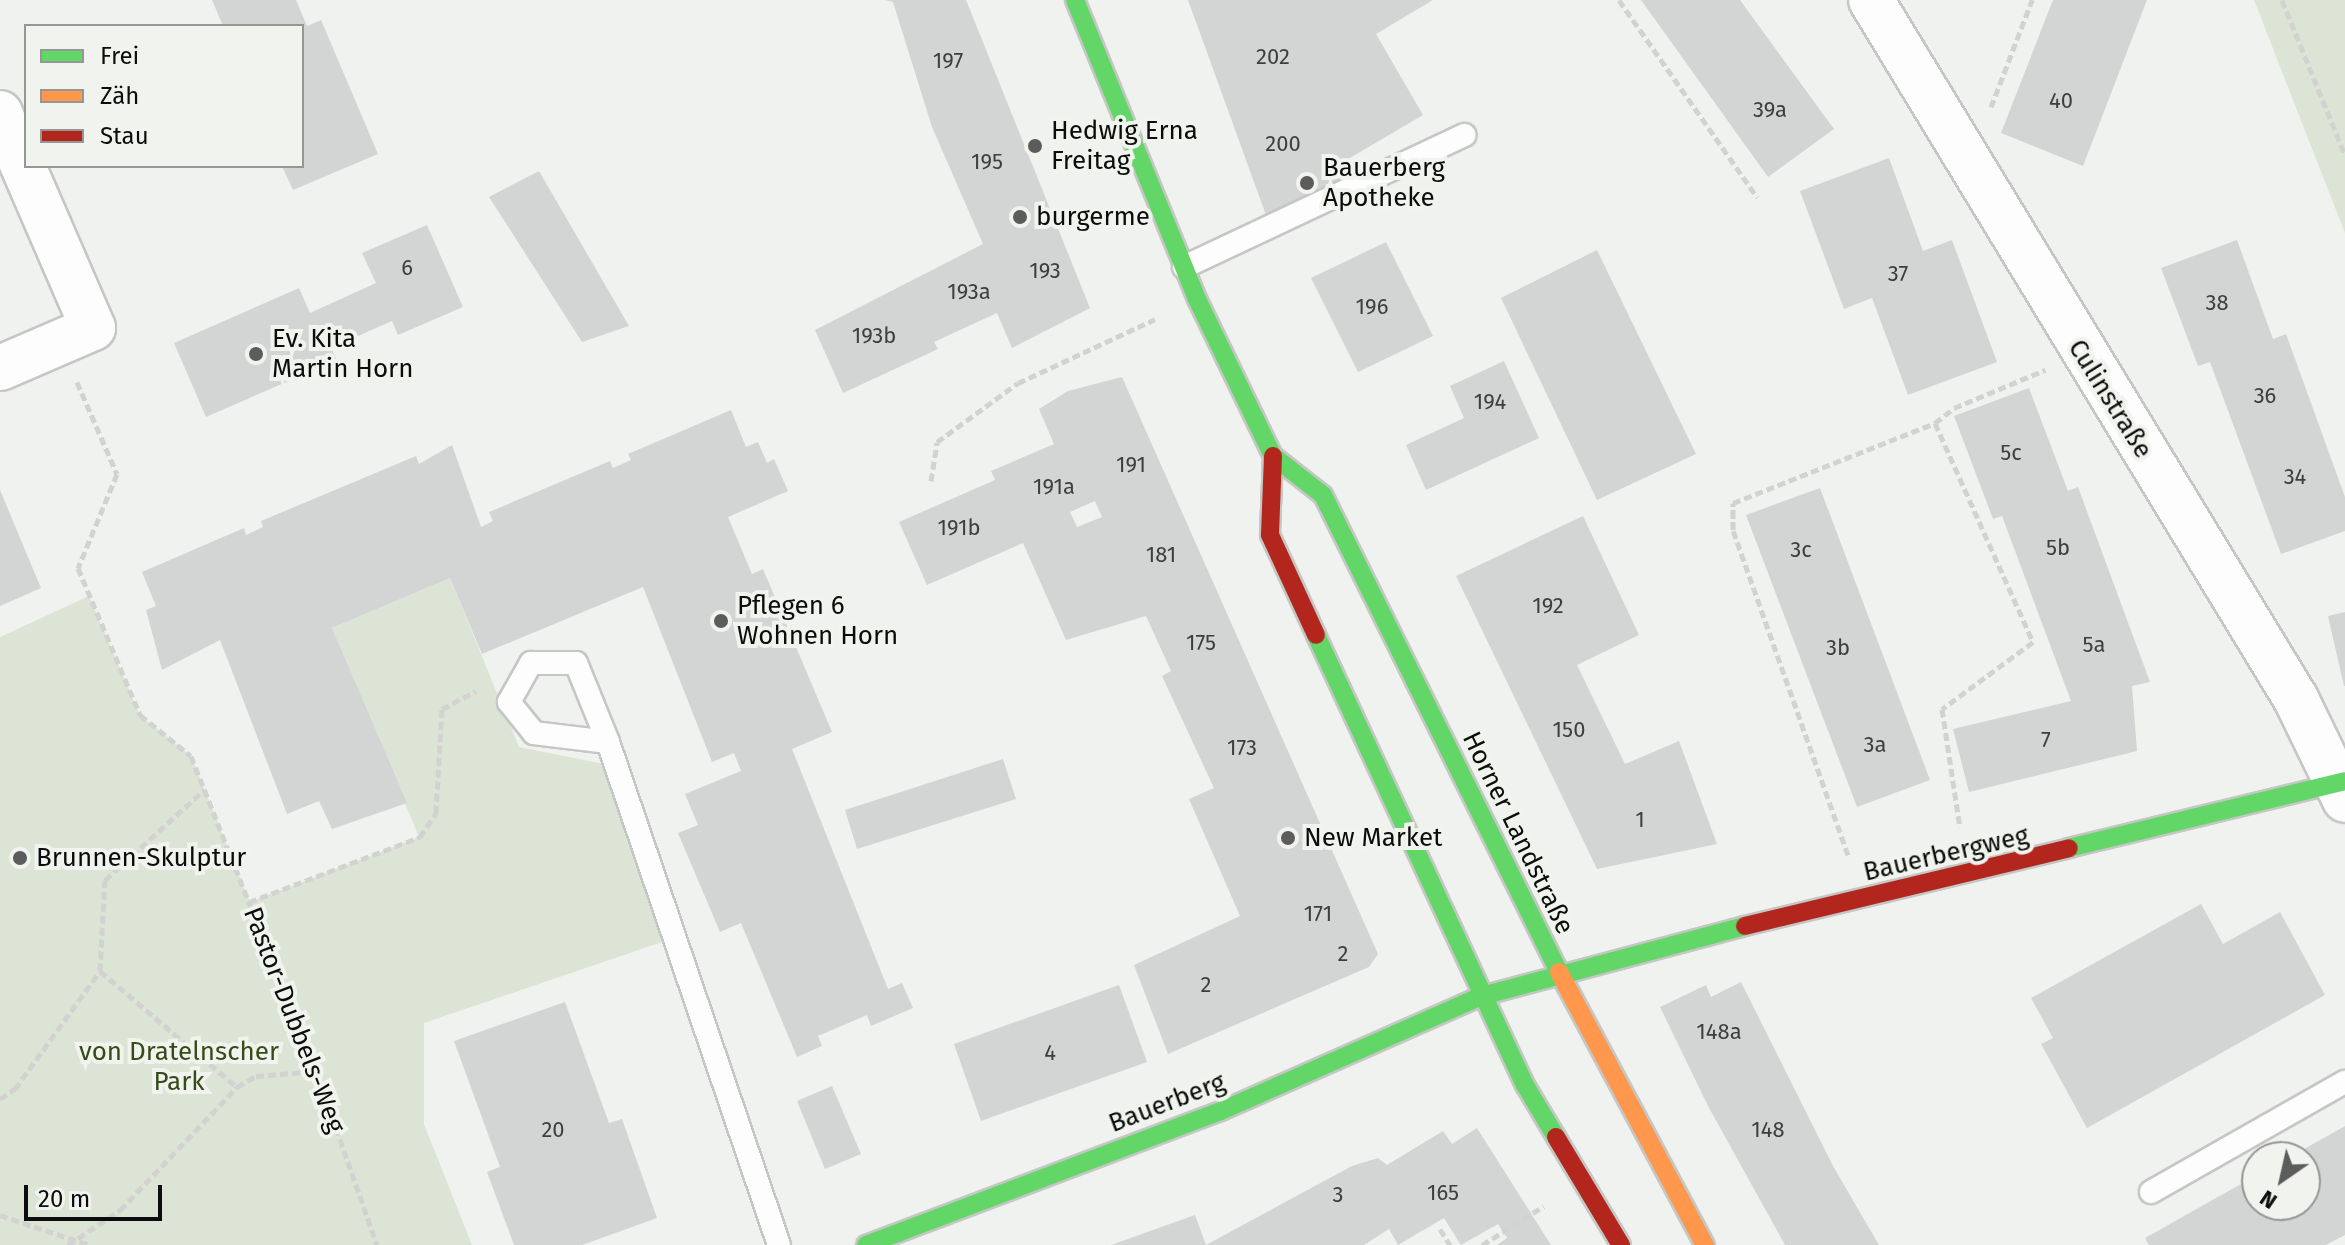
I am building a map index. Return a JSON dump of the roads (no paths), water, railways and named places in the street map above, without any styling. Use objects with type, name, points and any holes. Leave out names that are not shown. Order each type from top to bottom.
[{"type":"main road","name":"Horner Landstraße","points":[[1075,0],[1184,267],[1273,456],[1323,495],[1558,971],[1705,1245]]},
{"type":"main road","name":"Horner Landstraße","points":[[1273,456],[1270,535],[1482,996],[1583,1182],[1621,1245]]},
{"type":"main road","name":"Bauerbergweg","points":[[1482,996],[1558,971],[2342,789]]},
{"type":"main road","name":"Bauerberg","points":[[866,1245],[1221,1111],[1482,996]]},
{"type":"street","name":"Culinstraße","points":[[1871,0],[1968,168],[2296,699],[2342,789]]},
{"type":"street","points":[[0,113],[93,328],[0,368]]},
{"type":"lane","points":[[1184,267],[1464,135]]},
{"type":"lane","points":[[608,742],[534,733],[509,702],[531,663],[576,663],[608,742],[779,1245]]},
{"type":"lane","points":[[2151,1192],[2345,1082]]},
{"type":"place","name":"Hedwig Erna Freitag","points":[[1035,146]]},
{"type":"place","name":"Bauerberg Apotheke","points":[[1307,183]]},
{"type":"place","name":"burgerme","points":[[1020,217]]},
{"type":"place","name":"Ev. Kita Martin Horn","points":[[256,354]]},
{"type":"place","name":"Pflegen 6 Wohnen Horn","points":[[721,621]]},
{"type":"place","name":"New Market","points":[[1288,838]]},
{"type":"place","name":"Brunnen-Skulptur","points":[[20,858]]},
{"type":"park label","name":"von Dratelnscher Park","points":[[179,1067]]}]
